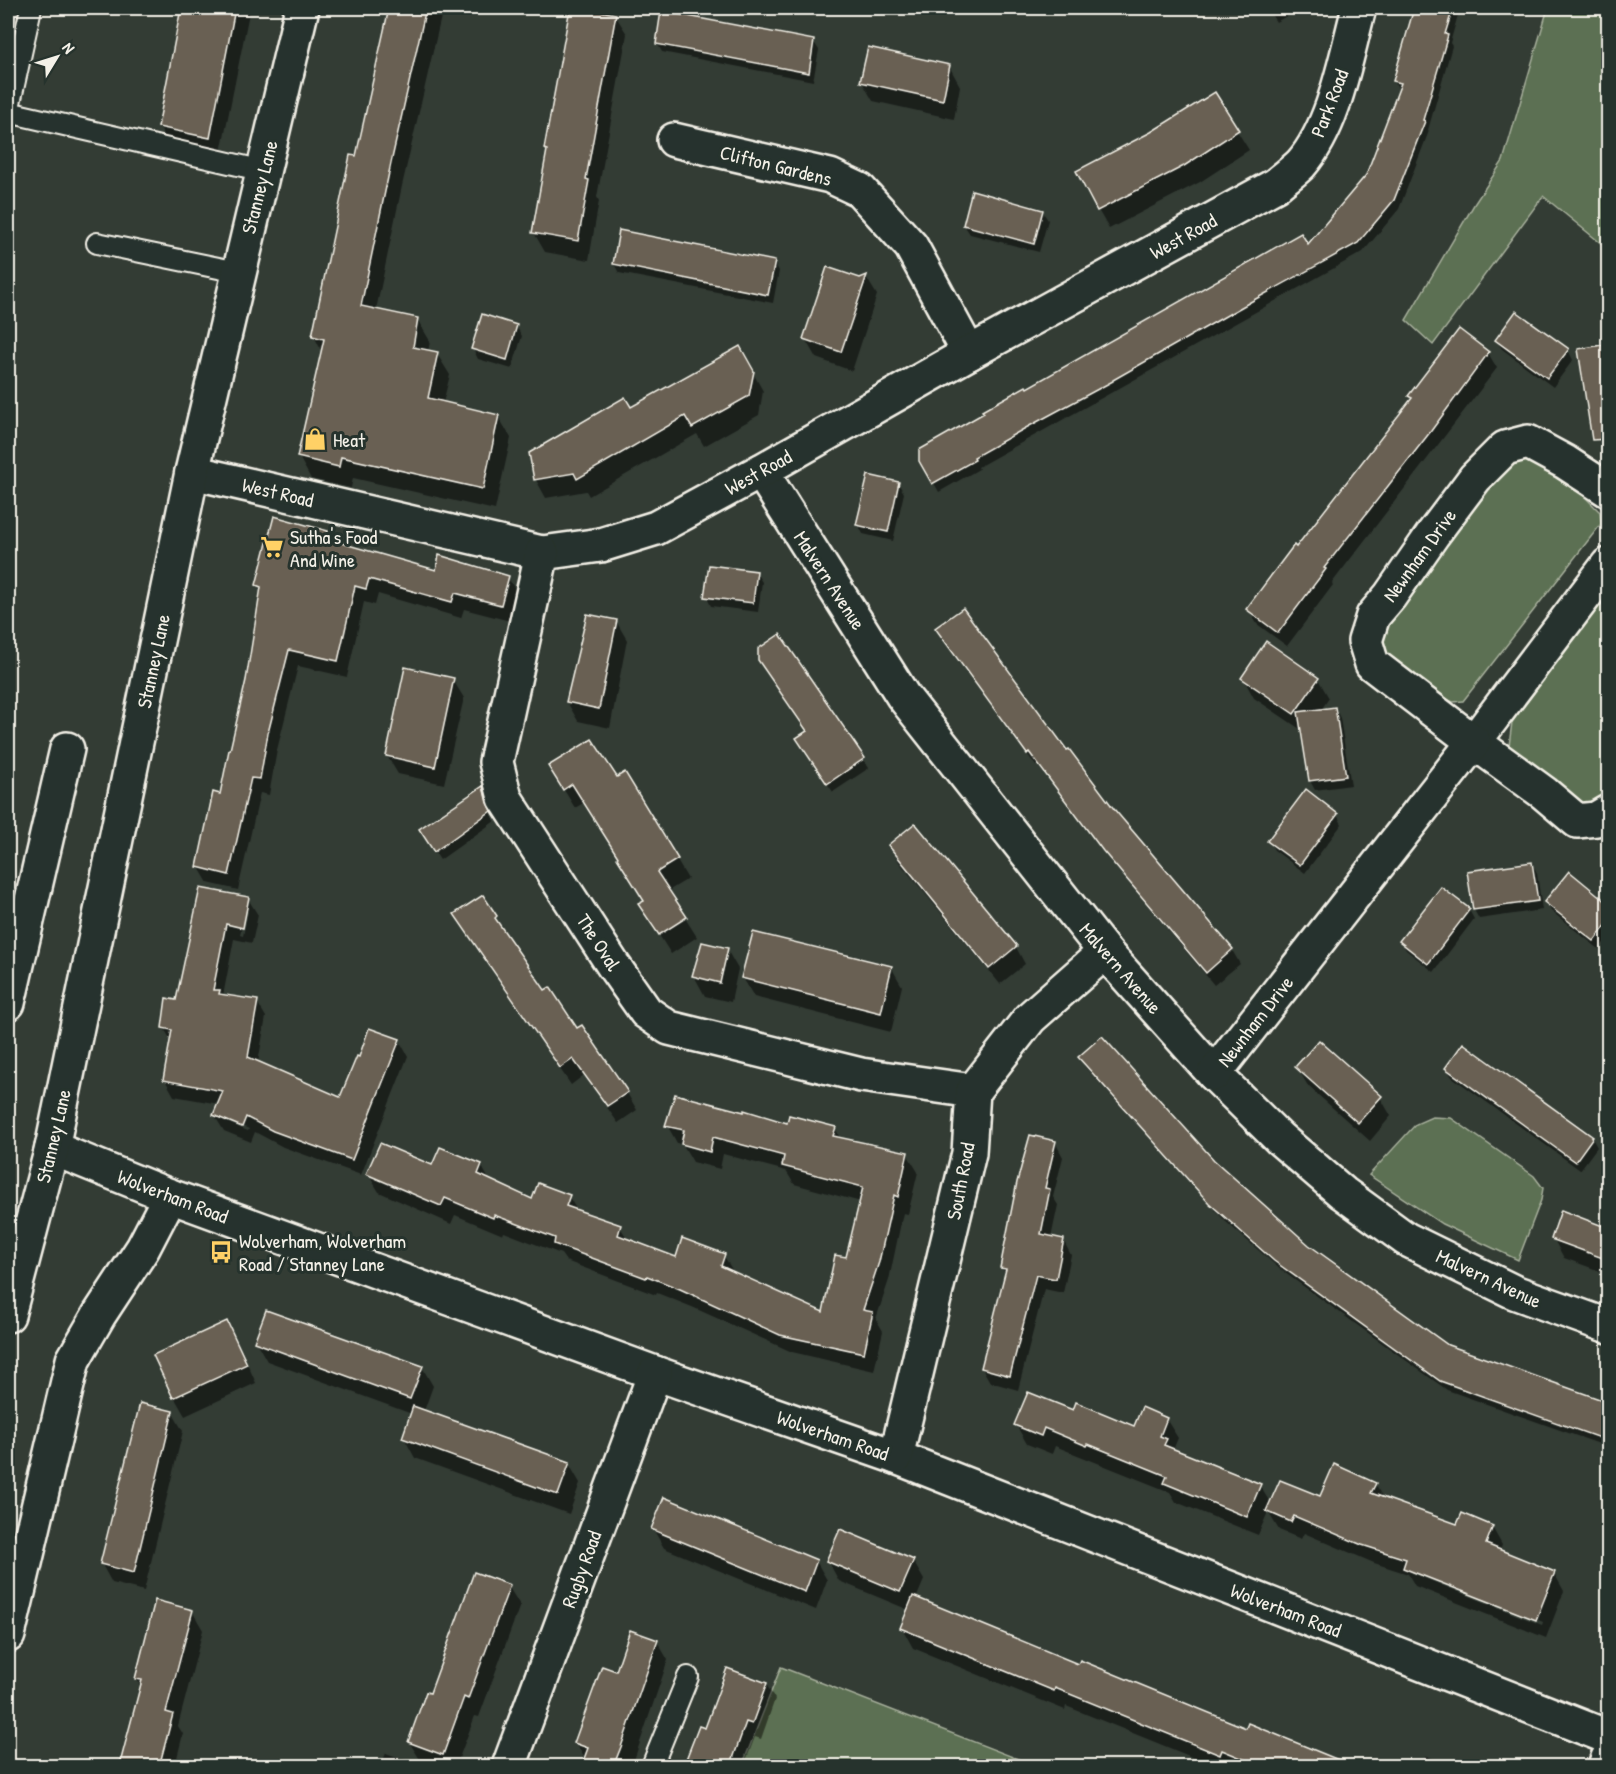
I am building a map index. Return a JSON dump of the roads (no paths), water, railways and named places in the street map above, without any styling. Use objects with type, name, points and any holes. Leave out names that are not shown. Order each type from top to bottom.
[{"type":"street","name":"Stanney Lane","points":[[8,1315],[52,1148],[192,472],[302,8]]},
{"type":"street","name":"Park Road","points":[[1276,185],[1301,164],[1319,136],[1338,90],[1359,8]]},
{"type":"street","name":"Clifton Gardens","points":[[674,140],[830,176],[860,190],[911,246],[969,353]]},
{"type":"street","name":"West Road","points":[[192,472],[542,553],[601,545],[656,528],[1276,185]]},
{"type":"street","name":"Newnham Drive","points":[[1608,490],[1565,462],[1528,442],[1505,448],[1475,478],[1432,534],[1390,596],[1373,616],[1365,641],[1372,664],[1578,821],[1596,819],[1608,812]]},
{"type":"street","name":"Malvern Avenue","points":[[760,471],[903,696],[1105,951],[1214,1074],[1279,1138],[1343,1193],[1406,1239],[1514,1292],[1608,1326]]},
{"type":"street","name":"The Oval","points":[[542,553],[496,762],[505,798],[606,955],[646,1012],[669,1028],[861,1075],[973,1091]]},
{"type":"street","name":"Newnham Drive","points":[[1214,1074],[1608,565]]},
{"type":"street","points":[[8,1003],[66,749]]},
{"type":"street","points":[[973,1091],[1029,1018],[1105,951]]},
{"type":"street","name":"South Road","points":[[896,1457],[969,1153],[973,1091]]},
{"type":"street","name":"Wolverham Road","points":[[52,1148],[170,1196],[655,1373],[896,1457],[1608,1737]]},
{"type":"street","points":[[8,1635],[73,1360],[99,1315],[143,1248],[170,1196]]},
{"type":"street","name":"Rugby Road","points":[[509,1767],[655,1373]]},
{"type":"street","points":[[1605,1767],[1608,1758]]},
{"type":"lane","points":[[31,8],[8,112],[264,171]]},
{"type":"lane","points":[[97,243],[238,272]]},
{"type":"lane","points":[[652,1767],[688,1677]]},
{"type":"place","name":"Heat","points":[[315,439]]},
{"type":"place","name":"Sutha's Food And Wine","points":[[272,547]]},
{"type":"place","name":"Wolverham, Wolverham Road / Stanney Lane","points":[[221,1252]]}]
